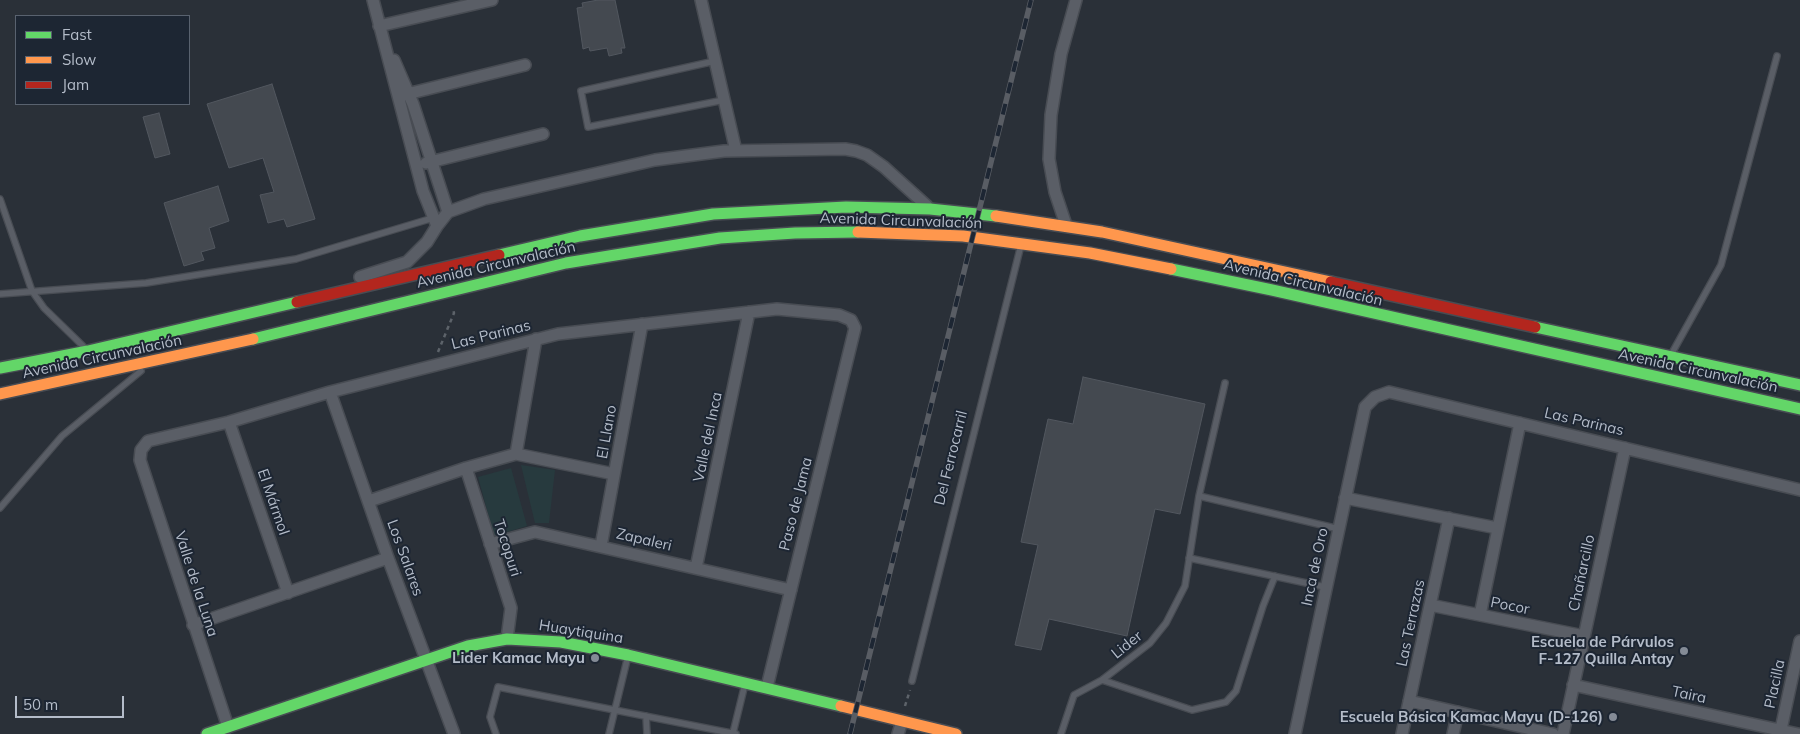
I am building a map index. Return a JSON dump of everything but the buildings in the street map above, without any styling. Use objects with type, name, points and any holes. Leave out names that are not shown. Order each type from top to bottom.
[{"type":"main road","name":"Avenida Circunvalación","points":[[0,368],[88,351],[536,244],[668,220],[804,207],[930,209],[1066,225],[1290,272],[1800,385]]},
{"type":"main road","name":"Avenida Circunvalación","points":[[0,394],[262,337],[566,263],[680,243],[757,235],[834,232],[947,235],[1021,243],[1170,269],[1800,409]]},
{"type":"main road","name":"Huaytiquina","points":[[207,734],[468,646],[507,639],[545,640],[628,655],[956,734]]},
{"type":"street","points":[[372,0],[403,95],[432,162],[448,212]]},
{"type":"street","points":[[379,26],[492,0]]},
{"type":"street","points":[[701,0],[736,151]]},
{"type":"street","points":[[1066,225],[1054,192],[1048,159],[1051,116],[1061,54],[1076,0]]},
{"type":"street","points":[[403,95],[525,66]]},
{"type":"street","points":[[403,95],[416,165],[435,222]]},
{"type":"street","points":[[416,165],[543,134]]},
{"type":"street","name":"Avenida Circunvalación","points":[[284,305],[316,288],[367,276],[407,262],[427,242],[435,222],[448,212],[484,199],[656,160],[736,151],[845,149],[856,151],[876,160],[930,209]]},
{"type":"street","name":"Las Parinas","points":[[141,450],[148,442],[229,422],[330,392],[558,334],[777,309],[839,315],[851,320],[854,328]]},
{"type":"street","name":"Valle del Inca","points":[[696,568],[750,312]]},
{"type":"street","name":"El Llano","points":[[601,546],[642,324]]},
{"type":"street","name":"Paso de Jama","points":[[767,687],[854,328]]},
{"type":"street","points":[[516,454],[536,339]]},
{"type":"street","name":"Los Salares","points":[[330,392],[388,558],[454,734]]},
{"type":"street","name":"Las Parinas","points":[[1364,407],[1375,397],[1389,392],[1800,490]]},
{"type":"street","name":"Inca de Oro","points":[[1295,734],[1364,407]]},
{"type":"street","name":"El Mármol","points":[[229,422],[288,592]]},
{"type":"street","points":[[1480,615],[1520,423]]},
{"type":"street","name":"Chañarcillo","points":[[1563,734],[1625,448]]},
{"type":"street","name":"Valle de la Luna","points":[[141,450],[140,460],[228,727]]},
{"type":"street","points":[[369,501],[466,468],[516,454],[614,474]]},
{"type":"street","name":"Tocopuri","points":[[466,468],[511,608],[507,639]]},
{"type":"street","points":[[1345,498],[1498,528]]},
{"type":"street","name":"Las Terrazas","points":[[1402,734],[1448,518]]},
{"type":"street","name":"Zapaleri","points":[[490,544],[535,532],[791,590]]},
{"type":"street","points":[[193,625],[388,558]]},
{"type":"street","name":"Pocor","points":[[1430,605],[1584,636]]},
{"type":"street","name":"Placilla","points":[[1780,732],[1800,641]]},
{"type":"street","name":"Taira","points":[[1573,685],[1780,732],[1798,734]]},
{"type":"street","points":[[1409,700],[1553,734]]},
{"type":"street","points":[[1453,734],[1458,712]]},
{"type":"street","points":[[898,734],[902,721]]},
{"type":"lane","points":[[1670,356],[1721,266],[1777,56]]},
{"type":"lane","points":[[715,61],[581,91],[588,127],[724,100]]},
{"type":"lane","points":[[0,199],[32,291],[44,308],[88,351]]},
{"type":"lane","points":[[0,294],[146,283],[296,259],[435,222]]},
{"type":"lane","name":"Del Ferrocarril","points":[[912,681],[1021,243]]},
{"type":"lane","points":[[0,508],[62,436],[154,361]]},
{"type":"lane","name":"Lider","points":[[1061,734],[1074,695],[1102,680],[1150,643],[1166,623],[1184,586],[1199,496],[1225,383]]},
{"type":"lane","points":[[1199,496],[1339,528]]},
{"type":"lane","points":[[1189,558],[1325,587]]},
{"type":"lane","points":[[1102,680],[1192,710],[1226,702],[1236,691],[1263,606],[1275,576]]},
{"type":"lane","points":[[609,734],[628,655]]},
{"type":"lane","points":[[496,734],[490,717],[498,687],[734,733],[746,682]]},
{"type":"lane","points":[[646,716],[647,734]]},
{"type":"path","points":[[902,721],[912,681]]},
{"type":"green space","points":[[521,465],[555,470],[549,523],[535,523]]},
{"type":"green space","points":[[511,468],[527,526],[494,536],[478,477]]},
{"type":"railway","points":[[850,734],[1031,0]]},
{"type":"traffic: fast","points":[[499,255],[580,236],[713,214],[846,207],[930,209],[996,216]]},
{"type":"traffic: fast","points":[[253,339],[566,263],[720,238],[795,233],[858,232]]},
{"type":"traffic: fast","points":[[1171,269],[1800,409]]},
{"type":"traffic: fast","points":[[0,368],[88,351],[297,302]]},
{"type":"traffic: fast","points":[[1535,327],[1800,385]]},
{"type":"traffic: fast","points":[[207,734],[468,646],[507,639],[561,642],[628,655],[841,706]]},
{"type":"traffic: slow","points":[[996,216],[1102,232],[1331,282]]},
{"type":"traffic: slow","points":[[858,232],[963,236],[1090,253],[1171,269]]},
{"type":"traffic: slow","points":[[0,394],[253,339]]},
{"type":"traffic: slow","points":[[841,706],[956,734]]},
{"type":"traffic: jam","points":[[297,302],[499,255]]},
{"type":"traffic: jam","points":[[1331,282],[1535,327]]},
{"type":"place","name":"Escuela de Párvulos F-127 Quilla Antay","points":[[1684,651]]},
{"type":"place","name":"Lider Kamac Mayu","points":[[595,658]]},
{"type":"place","name":"Escuela Básica Kamac Mayu (D-126)","points":[[1613,717]]}]
